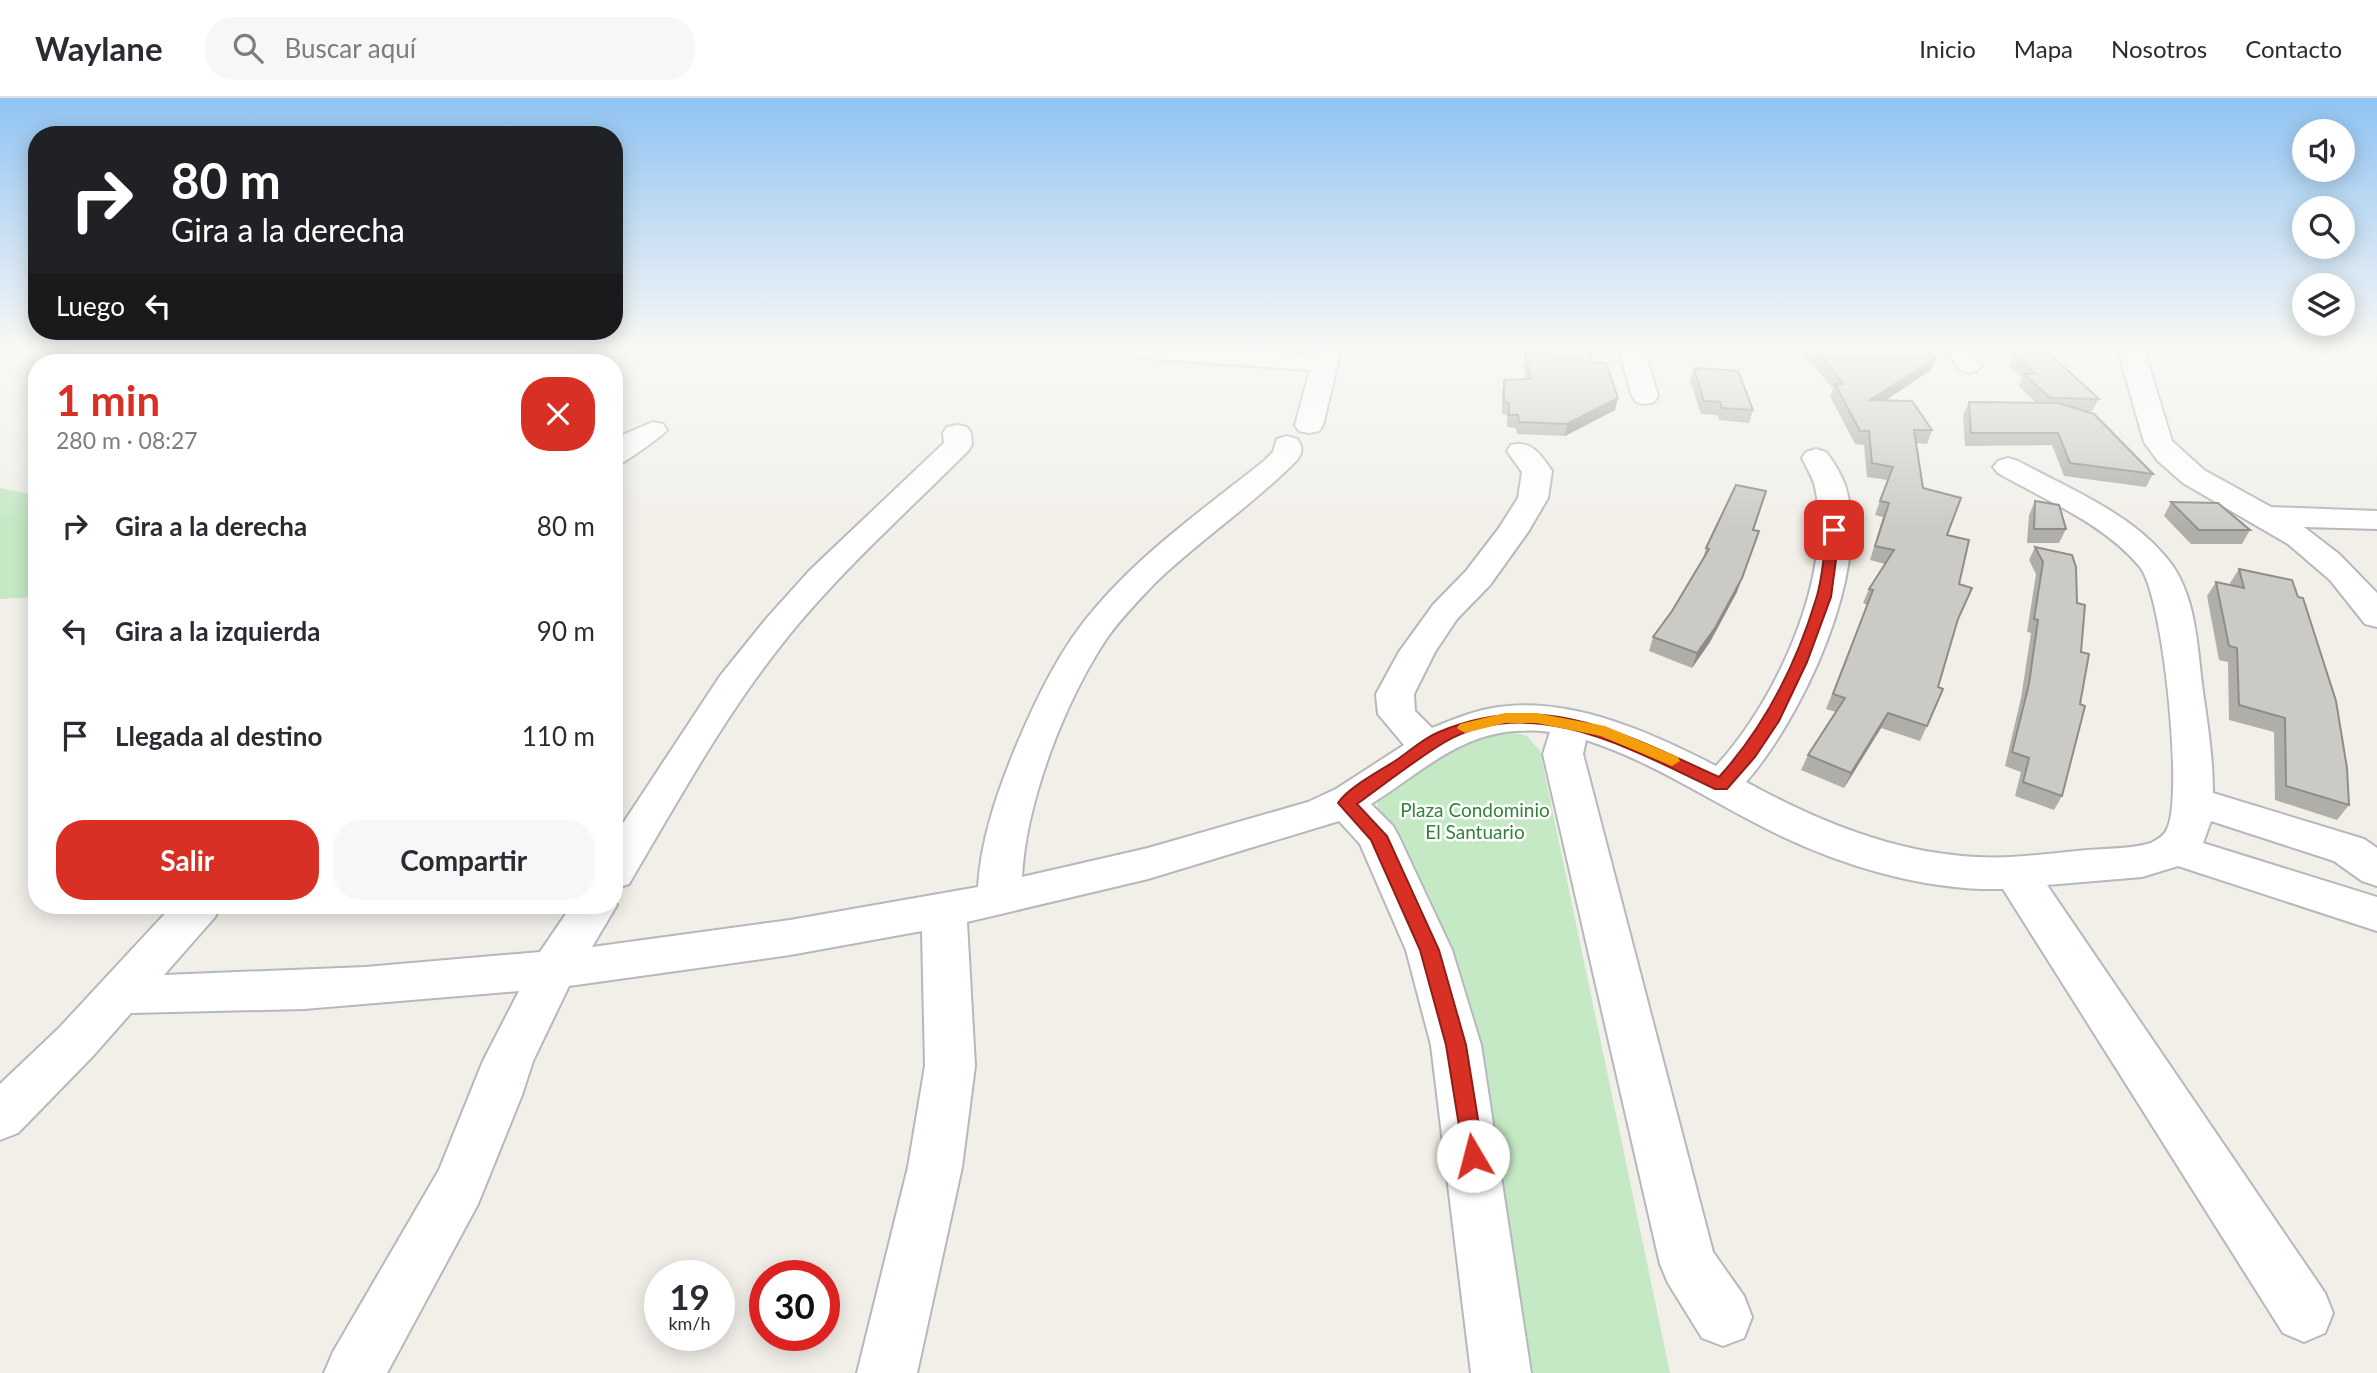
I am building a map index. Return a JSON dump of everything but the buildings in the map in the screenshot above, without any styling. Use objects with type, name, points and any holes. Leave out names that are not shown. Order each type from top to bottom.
[{"type":"street","points":[[999,900],[1006,838],[1034,752],[1060,690],[1089,637],[1129,591],[1160,561],[1287,454],[1307,410]]},
{"type":"street","points":[[2148,410],[2158,442],[2166,454],[2205,482],[2291,531],[2334,565],[2355,586],[2377,617]]},
{"type":"street","points":[[623,450],[632,441],[653,430]]},
{"type":"street","points":[[623,859],[723,700],[768,638],[842,556],[958,445],[957,433]]},
{"type":"street","points":[[1427,746],[1397,714],[1395,694],[1418,652],[1445,612],[1491,562],[1533,498],[1537,471],[1521,451]]},
{"type":"street","points":[[1721,785],[1749,754],[1771,721],[1809,642],[1824,597],[1832,550],[1834,509],[1830,479],[1816,458]]},
{"type":"street","points":[[120,994],[333,987],[553,970],[736,946],[944,911],[1170,858],[1260,833],[1346,803],[1427,746],[1462,729],[1505,718],[1536,718],[1605,732],[1721,785],[1784,820],[1857,847],[1923,865],[1976,873],[2123,863],[2156,857],[2185,824],[2192,758],[2174,614],[2164,577],[2154,561],[2128,538],[2008,467]]},
{"type":"street","points":[[2266,516],[2377,520]]},
{"type":"street","points":[[1571,724],[1563,754],[1688,1264],[1723,1317]]},
{"type":"street","points":[[1346,803],[1378,836],[1429,950],[1456,1045],[1501,1373]]},
{"type":"street","points":[[2185,824],[2349,873],[2374,869]]},
{"type":"street","points":[[2185,824],[2377,914]]},
{"type":"street","points":[[2014,871],[2304,1313]]},
{"type":"street","points":[[887,1373],[935,1167],[950,1066],[944,911]]},
{"type":"street","points":[[0,1117],[120,994],[191,914]]},
{"type":"street","points":[[354,1373],[459,1186],[497,1095],[508,1061],[553,970],[590,914]]},
{"type":"green space","points":[[0,488],[28,493],[28,597],[0,599]]},
{"type":"green space","name":"Plaza Condominio El Santuario","points":[[1511,732],[1527,736],[1540,751],[1670,1373],[1533,1373],[1486,1081],[1378,812],[1377,795],[1440,749]]},
{"type":"slow traffic","points":[[1465,728],[1505,718],[1536,718],[1605,732],[1672,761]]},
{"type":"route","points":[[1473,1156],[1456,1045],[1429,950],[1378,836],[1346,803],[1368,785],[1441,737],[1481,722],[1505,718],[1536,718],[1605,732],[1721,785],[1749,754],[1771,721],[1800,662],[1824,597],[1834,530]]}]
